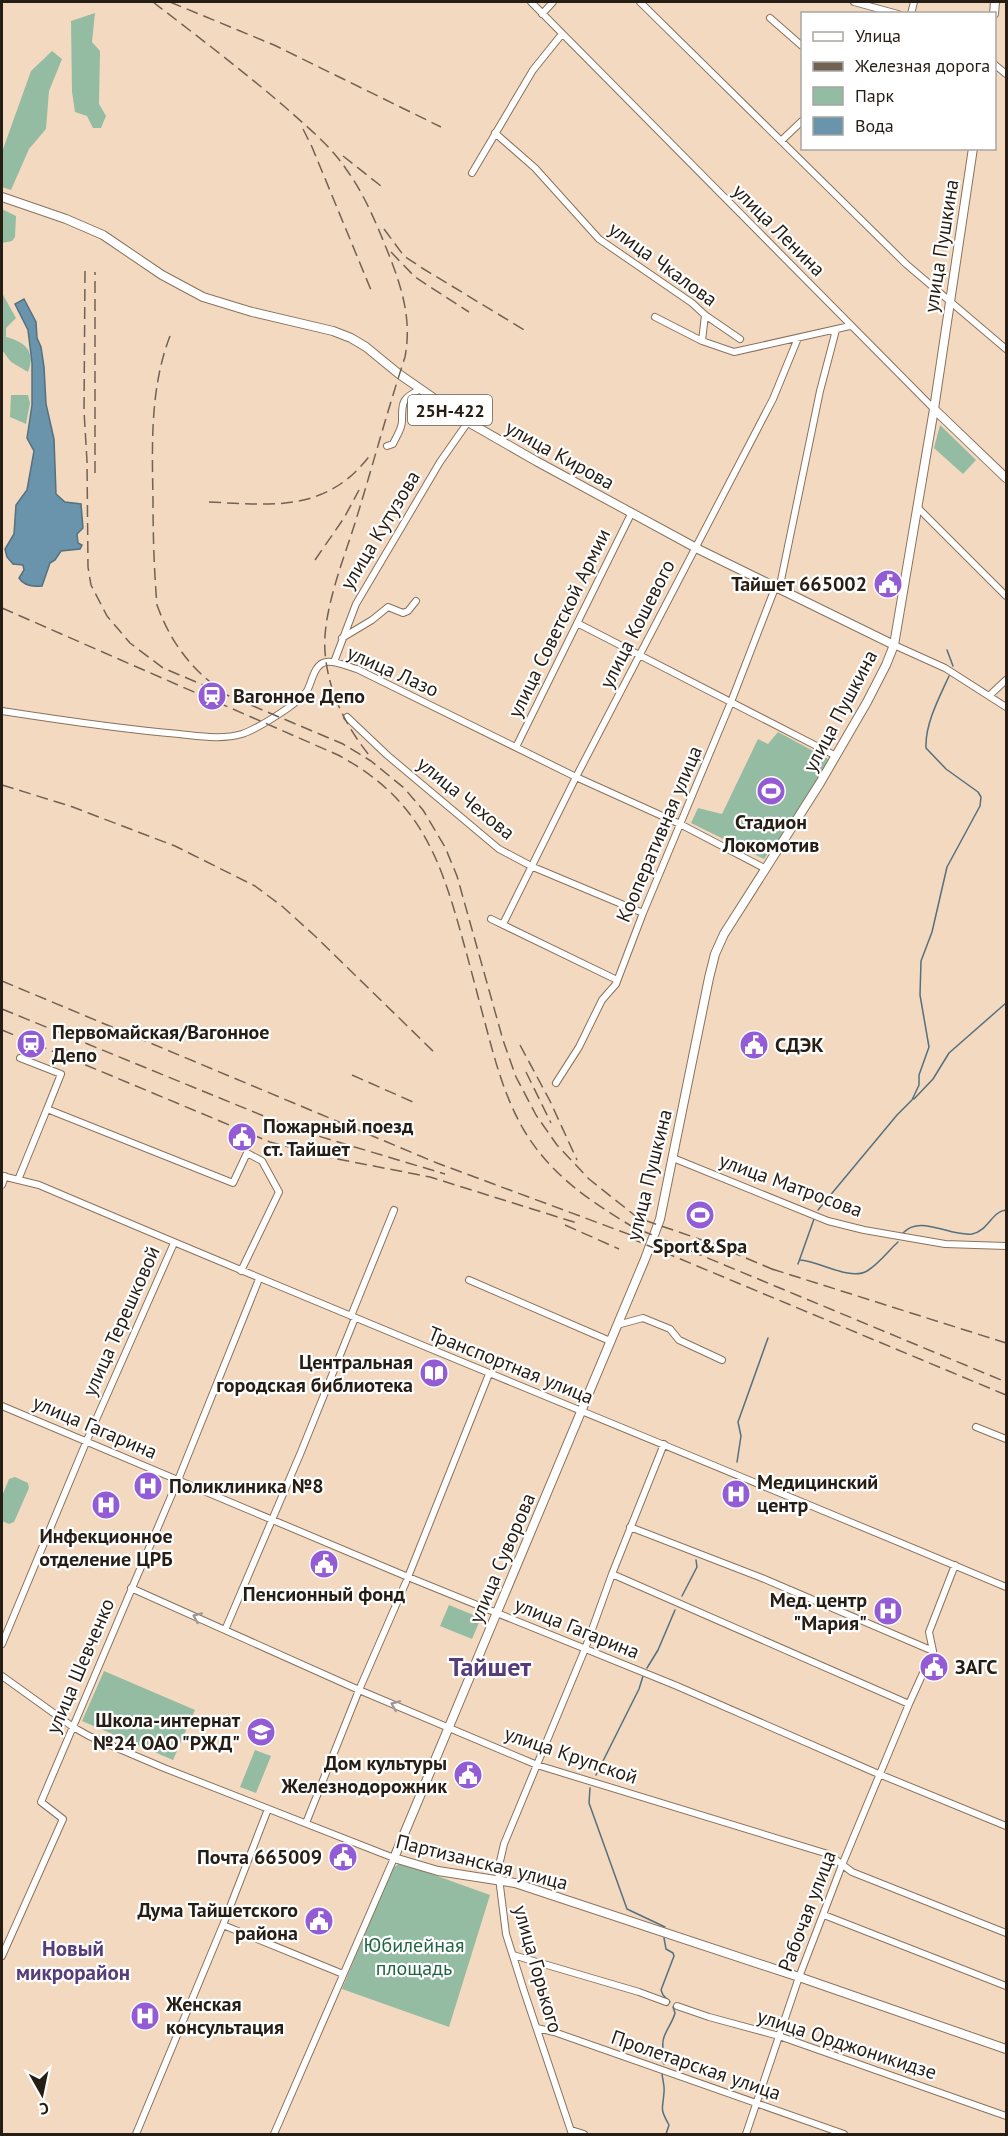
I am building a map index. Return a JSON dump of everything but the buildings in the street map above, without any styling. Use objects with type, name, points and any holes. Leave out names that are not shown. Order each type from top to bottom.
[{"type":"main road","name":"улица Пушкина","points":[[645,1259],[660,1219],[715,954],[724,934],[836,756],[867,702],[894,645],[934,409],[973,150]]},
{"type":"main road","name":"улица Кирова","points":[[2,197],[97,232],[162,275],[203,297],[252,312],[333,331],[351,338],[468,422],[695,548],[894,645]]},
{"type":"main road","name":"улица Ленина","points":[[934,409],[1006,478]]},
{"type":"main road","name":"улица Суворова","points":[[394,1858],[645,1259]]},
{"type":"main road","name":"Партизанская улица","points":[[394,1858],[438,1871],[515,1883],[799,1977],[1006,2049]]},
{"type":"street","name":"улица Ленина","points":[[531,2],[934,409]]},
{"type":"street","points":[[542,14],[553,2]]},
{"type":"street","points":[[640,2],[906,264],[1006,349]]},
{"type":"street","points":[[854,2],[891,12]]},
{"type":"street","points":[[770,18],[801,45]]},
{"type":"street","points":[[472,173],[533,70],[562,34]]},
{"type":"street","points":[[782,140],[801,122]]},
{"type":"street","name":"улица Чкалова","points":[[495,133],[534,168],[599,239],[740,339]]},
{"type":"street","points":[[702,341],[705,315]]},
{"type":"street","points":[[655,317],[702,341],[734,352],[850,326]]},
{"type":"street","name":"Кооперативная улица","points":[[556,1083],[579,1047],[602,1000],[617,980],[777,589],[820,391],[836,330]]},
{"type":"street","name":"улица Кошевого","points":[[503,924],[576,777],[772,399],[798,338]]},
{"type":"street","points":[[387,446],[393,444],[399,433],[404,401],[409,395],[421,389]]},
{"type":"street","name":"улица Кутузова","points":[[334,662],[356,604],[440,462],[468,422]]},
{"type":"street","points":[[917,507],[1006,596]]},
{"type":"street","name":"улица Советской Армии","points":[[516,747],[631,514]]},
{"type":"street","points":[[342,638],[372,620],[388,607],[403,613],[408,611],[416,601]]},
{"type":"street","points":[[577,623],[836,756]]},
{"type":"street","name":"улица Кирова","points":[[894,645],[945,668],[1006,707]]},
{"type":"street","name":"улица Лазо","points":[[2,711],[148,732],[208,737],[233,736],[255,728],[289,707],[307,691],[318,667],[322,663],[334,662],[357,669],[576,777],[680,824],[766,869]]},
{"type":"street","points":[[990,695],[1006,680]]},
{"type":"street","name":"улица Чехова","points":[[347,717],[387,755],[499,849],[533,867],[643,913]]},
{"type":"street","points":[[491,919],[617,980]]},
{"type":"street","points":[[18,1180],[61,1074],[20,1058]]},
{"type":"street","points":[[47,1109],[233,1184],[247,1153],[262,1161],[279,1192],[241,1271]]},
{"type":"street","name":"улица Матросова","points":[[673,1158],[828,1221],[945,1244],[1006,1246]]},
{"type":"street","points":[[2,1185],[3,1176]]},
{"type":"street","name":"Транспортная улица","points":[[3,1176],[39,1185],[259,1279],[580,1412],[664,1444],[1006,1587]]},
{"type":"street","points":[[225,1630],[272,1521],[394,1210]]},
{"type":"street","name":"улица Терешковой","points":[[2,1644],[87,1440],[174,1243]]},
{"type":"street","name":"улица Шевченко","points":[[2,1956],[63,1819],[41,1802],[178,1480],[259,1279]]},
{"type":"street","points":[[470,1280],[610,1341]]},
{"type":"street","points":[[617,1325],[644,1318],[670,1329],[679,1340],[722,1360]]},
{"type":"street","points":[[306,1823],[489,1374]]},
{"type":"street","name":"улица Гагарина","points":[[2,1406],[87,1440],[407,1579],[677,1686],[1006,1826]]},
{"type":"street","points":[[976,1427],[1006,1439]]},
{"type":"street","name":"улица Горького","points":[[572,2132],[507,1934],[498,1879],[500,1857],[585,1649],[630,1527],[664,1444]]},
{"type":"street","points":[[630,1527],[772,1583],[933,1651]]},
{"type":"street","points":[[933,1651],[929,1632],[955,1565]]},
{"type":"street","points":[[612,1574],[909,1704]]},
{"type":"street","name":"улица Крупской","points":[[131,1588],[359,1690],[537,1765],[828,1854],[852,1872],[1006,1933]]},
{"type":"street","name":"Рабочая улица","points":[[746,2134],[799,1977],[842,1865],[933,1651]]},
{"type":"street","name":"Партизанская улица","points":[[2,1676],[89,1736],[156,1765],[394,1858]]},
{"type":"street","points":[[136,2134],[223,1925],[268,1809]]},
{"type":"street","name":"улица Суворова","points":[[274,2134],[394,1858]]},
{"type":"street","points":[[824,1915],[1006,1986]]},
{"type":"street","points":[[223,1925],[343,1974]]},
{"type":"street","points":[[513,1954],[666,2002]]},
{"type":"street","name":"улица Орджоникидзе","points":[[677,2006],[709,2018],[779,2036],[1006,2116]]},
{"type":"street","name":"Пролетарская улица","points":[[537,2028],[844,2134]]},
{"type":"street","points":[[572,2132],[584,2134]]},
{"type":"green space","points":[[95,13],[92,42],[100,51],[99,104],[106,116],[101,128],[93,128],[87,116],[75,112],[72,92],[71,21]]},
{"type":"green space","points":[[52,51],[62,59],[49,91],[46,129],[29,149],[11,190],[2,187],[2,152],[31,71]]},
{"type":"green space","points":[[2,209],[16,216],[15,237],[12,241],[2,243]]},
{"type":"green space","points":[[2,293],[16,318],[6,328],[6,337],[27,348],[31,358],[28,372],[11,362],[2,350]]},
{"type":"green space","points":[[11,395],[28,395],[30,403],[26,424],[10,417]]},
{"type":"green space","points":[[940,425],[976,460],[963,474],[934,448]]},
{"type":"green space","name":"Стадион Локомотив","points":[[778,732],[830,760],[778,842],[764,859],[691,823],[698,808],[722,814],[758,739],[768,744]]},
{"type":"green space","points":[[15,1477],[28,1483],[29,1488],[14,1522],[9,1524],[2,1521],[2,1496],[9,1479]]},
{"type":"green space","points":[[449,1605],[481,1618],[472,1639],[440,1626]]},
{"type":"green space","points":[[104,1671],[195,1710],[173,1760],[82,1721]]},
{"type":"green space","points":[[255,1750],[271,1756],[256,1793],[240,1787]]},
{"type":"green space","name":"Юбилейная площадь","points":[[401,1863],[490,1895],[449,2027],[342,1989],[392,1868]]},
{"type":"water","points":[[24,299],[36,322],[37,338],[41,347],[46,404],[54,439],[56,494],[65,502],[81,504],[83,528],[77,534],[78,543],[82,545],[80,549],[61,551],[50,563],[42,586],[29,585],[21,581],[19,578],[24,570],[23,565],[13,564],[7,557],[5,549],[14,534],[16,505],[27,490],[34,451],[27,438],[32,405],[32,363],[28,330],[15,304]]},
{"type":"waterway","points":[[947,650],[953,666]]},
{"type":"waterway","points":[[818,1210],[912,1100],[919,1085],[919,1075],[929,1047],[920,995],[921,961],[932,932],[947,867],[980,806],[981,797],[978,792],[946,769],[926,748],[930,720],[949,676]]},
{"type":"waterway","points":[[914,1099],[933,1079],[949,1053],[1006,1003]]},
{"type":"waterway","points":[[903,1233],[910,1228],[927,1226],[972,1234],[982,1229],[1001,1211],[1006,1210]]},
{"type":"waterway","points":[[798,1264],[814,1219]]},
{"type":"waterway","points":[[800,1260],[852,1274],[860,1273],[876,1265],[898,1242]]},
{"type":"waterway","points":[[737,1462],[741,1436],[738,1422],[768,1338]]},
{"type":"waterway","points":[[682,1596],[697,1567],[696,1560]]},
{"type":"waterway","points":[[647,1668],[658,1650],[675,1610]]},
{"type":"waterway","points":[[596,1775],[639,1689],[643,1676]]},
{"type":"waterway","points":[[590,1788],[589,1803],[627,1909],[665,1927]]},
{"type":"waterway","points":[[664,1938],[666,1949],[674,1956],[661,1990],[670,2002]]},
{"type":"waterway","points":[[664,2064],[658,2054],[663,2047],[664,2038],[674,2017],[673,2007]]},
{"type":"waterway","points":[[662,2072],[664,2090],[662,2108],[669,2125],[666,2134]]},
{"type":"railway","points":[[153,2],[269,93],[340,160],[370,210],[402,292],[407,330],[405,357],[334,587],[325,637],[327,666],[334,694],[345,720],[369,755]]},
{"type":"railway","points":[[170,2],[274,45],[441,127]]},
{"type":"railway","points":[[303,129],[371,290]]},
{"type":"railway","points":[[343,156],[381,186]]},
{"type":"railway","points":[[384,229],[404,256],[526,331]]},
{"type":"railway","points":[[391,252],[415,277],[469,312]]},
{"type":"railway","points":[[85,271],[84,411],[88,567],[91,585],[107,616],[130,643],[163,668],[343,744],[371,761],[404,788],[423,810],[445,847],[457,876],[503,1040],[516,1077],[536,1115],[557,1145],[589,1179],[638,1218],[708,1242],[779,1272]]},
{"type":"railway","points":[[95,272],[95,473]]},
{"type":"railway","points":[[170,336],[163,356],[156,396],[152,458],[157,605],[167,628],[187,659],[214,685]]},
{"type":"railway","points":[[209,502],[277,504],[317,496],[336,487],[354,473],[371,454]]},
{"type":"railway","points":[[315,560],[344,518],[359,490]]},
{"type":"railway","points":[[2,608],[338,755],[388,790],[406,810],[434,854],[462,937],[491,1047],[519,1121],[535,1147],[547,1161],[587,1197],[633,1227],[1006,1382]]},
{"type":"railway","points":[[2,785],[70,806],[175,846],[255,886],[315,936],[437,1055]]},
{"type":"railway","points":[[2,981],[437,1163],[639,1238]]},
{"type":"railway","points":[[2,1009],[298,1130],[445,1174]]},
{"type":"railway","points":[[2,1030],[270,1142],[317,1155],[430,1177],[577,1223]]},
{"type":"railway","points":[[520,1045],[550,1101],[577,1160]]},
{"type":"railway","points":[[526,1072],[551,1123]]},
{"type":"railway","points":[[352,1075],[413,1102]]},
{"type":"railway","points":[[565,1225],[619,1249]]},
{"type":"railway","points":[[630,1238],[1006,1395]]},
{"type":"railway","points":[[772,1269],[1006,1343]]},
{"type":"place","name":"Тайшет 665002","points":[[888,584]]},
{"type":"place","name":"Вагонное Депо","points":[[212,696]]},
{"type":"place","name":"Стадион Локомотив","points":[[771,791]]},
{"type":"place","name":"Первомайская/Вагонное Депо","points":[[31,1044]]},
{"type":"place","name":"СДЭК","points":[[754,1045]]},
{"type":"place","name":"Пожарный поезд ст. Тайшет","points":[[242,1137]]},
{"type":"place","name":"Sport&Spa","points":[[700,1215]]},
{"type":"place","name":"Центральная городская библиотека","points":[[434,1373]]},
{"type":"place","name":"Поликлиника №8","points":[[148,1486]]},
{"type":"place","name":"Медицинский центр","points":[[736,1494]]},
{"type":"place","name":"Инфекционное отделение ЦРБ","points":[[106,1505]]},
{"type":"place","name":"Пенсионный фонд","points":[[324,1564]]},
{"type":"place","name":"Мед. центр \"Мария\"","points":[[888,1611]]},
{"type":"place","name":"ЗАГС","points":[[934,1667]]},
{"type":"place","name":"Школа-интернат №24 ОАО \"РЖД\"","points":[[261,1732]]},
{"type":"place","name":"Дом культуры Железнодорожник","points":[[468,1775]]},
{"type":"place","name":"Почта 665009","points":[[343,1857]]},
{"type":"place","name":"Дума Тайшетского района","points":[[319,1921]]},
{"type":"place","name":"Женская консультация","points":[[145,2016]]},
{"type":"district","name":"Тайшет","points":[[490,1666]]},
{"type":"district","name":"Новый микрорайон","points":[[73,1960]]}]
